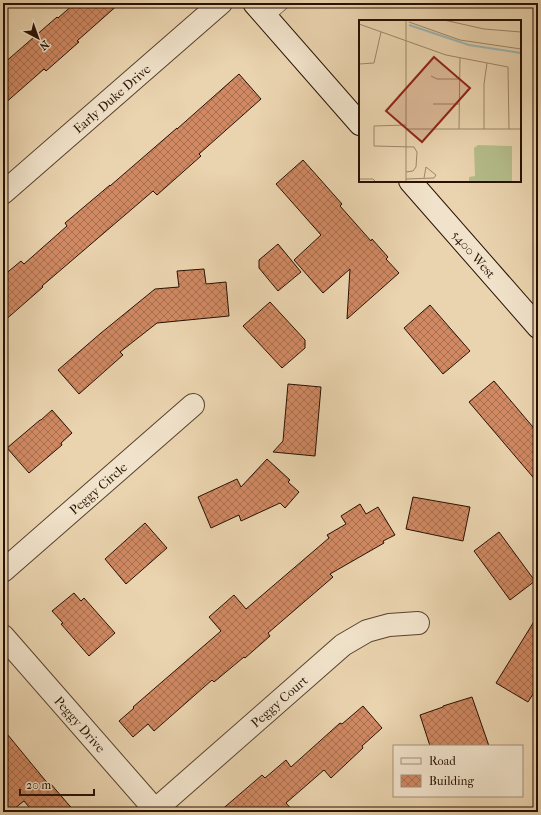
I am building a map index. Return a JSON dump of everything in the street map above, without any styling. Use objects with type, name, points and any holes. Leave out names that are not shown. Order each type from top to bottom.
[{"type":"street","name":"Early Duke Drive","points":[[3,193],[221,3]]},
{"type":"street","points":[[260,10],[359,123]]},
{"type":"street","name":"5400 West","points":[[411,182],[538,327]]},
{"type":"street","name":"Peggy Circle","points":[[3,571],[193,405]]},
{"type":"street","name":"Peggy Court","points":[[156,811],[343,645],[367,631],[389,625],[418,623]]},
{"type":"street","name":"Peggy Drive","points":[[3,636],[156,811]]},
{"type":"lane","points":[[260,10],[284,3]]},
{"type":"building","points":[[75,3],[120,3],[46,71],[44,69],[3,105],[3,64]]},
{"type":"building","points":[[239,74],[261,99],[199,154],[201,156],[157,195],[153,191],[42,286],[43,287],[3,322],[3,276],[21,261],[24,264],[67,226],[65,223],[177,129]]},
{"type":"building","points":[[303,160],[342,204],[340,206],[371,241],[372,239],[388,257],[386,259],[399,273],[347,319],[350,269],[323,293],[294,260],[321,235],[276,184]]},
{"type":"building","points":[[278,244],[301,272],[278,291],[259,268],[259,260]]},
{"type":"building","points":[[204,269],[206,284],[226,282],[229,316],[157,323],[120,352],[123,355],[79,394],[58,370],[155,289],[179,287],[177,271]]},
{"type":"building","points":[[270,302],[305,340],[305,348],[282,368],[243,326]]},
{"type":"building","points":[[430,305],[470,351],[443,374],[404,328]]},
{"type":"building","points":[[494,381],[538,433],[538,483],[469,402]]},
{"type":"building","points":[[288,384],[321,387],[315,456],[273,452],[283,441]]},
{"type":"building","points":[[52,410],[72,433],[61,443],[62,445],[29,473],[7,448]]},
{"type":"building","points":[[267,459],[290,480],[288,482],[299,492],[285,508],[280,503],[241,521],[239,515],[211,528],[198,497],[237,479],[241,487]]},
{"type":"building","points":[[413,497],[470,507],[463,541],[406,529]]},
{"type":"building","points":[[360,504],[366,514],[378,507],[395,535],[383,541],[384,543],[330,574],[333,577],[268,633],[270,636],[245,658],[244,657],[214,682],[212,680],[154,731],[148,724],[133,737],[119,721],[134,708],[133,707],[221,631],[209,617],[234,595],[246,609],[329,538],[327,535],[346,524],[341,516]]},
{"type":"building","points":[[145,523],[167,548],[126,584],[105,559]]},
{"type":"building","points":[[499,532],[535,581],[510,600],[474,551]]},
{"type":"building","points":[[74,593],[81,601],[84,598],[115,633],[89,656],[61,624],[63,623],[52,611]]},
{"type":"building","points":[[538,615],[538,686],[528,702],[496,683]]},
{"type":"building","points":[[472,697],[489,745],[430,745],[420,715]]},
{"type":"building","points":[[363,706],[382,728],[331,778],[324,770],[286,803],[294,812],[219,812],[262,775],[265,778],[286,760],[291,767],[340,723],[342,724]]},
{"type":"building","points":[[3,729],[49,785],[50,783],[75,812],[33,812],[24,801],[10,812],[3,812]]}]
